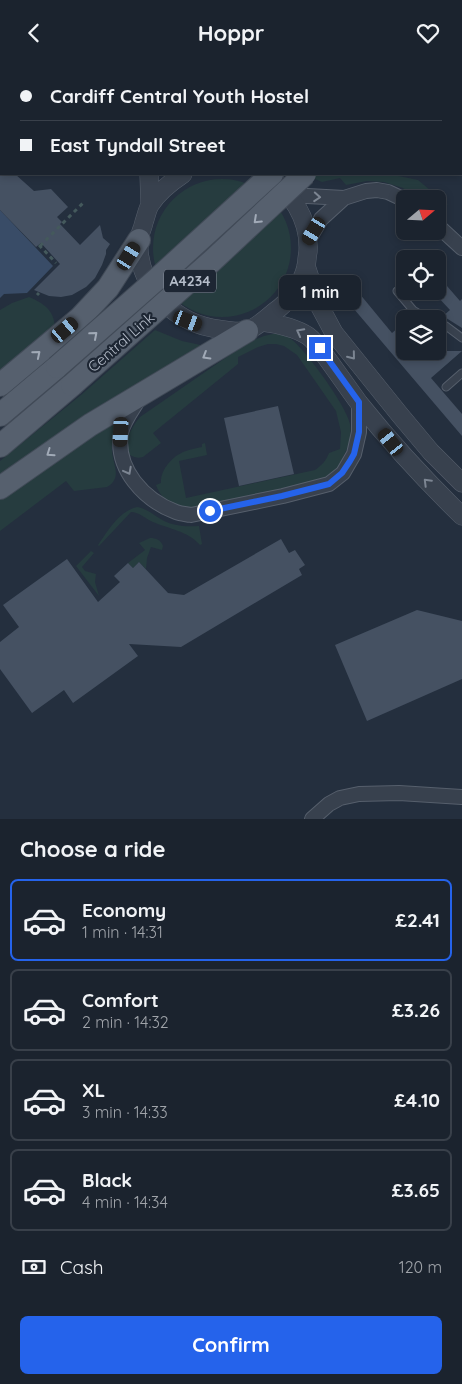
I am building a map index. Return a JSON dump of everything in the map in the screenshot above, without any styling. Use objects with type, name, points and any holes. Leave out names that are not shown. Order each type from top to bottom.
[{"type":"main road","name":"Central Link","points":[[0,415],[185,254],[271,175]]},
{"type":"main road","name":"Central Link","points":[[0,446],[213,260],[304,175]]},
{"type":"main road","points":[[0,385],[94,303],[108,288],[139,240]]},
{"type":"main road","points":[[0,488],[90,425],[254,326]]},
{"type":"street","points":[[149,175],[150,205],[139,240],[141,267],[157,295],[172,311],[188,321],[203,327],[224,331],[278,324],[296,329],[310,337],[391,442],[423,478],[462,516]]},
{"type":"street","points":[[150,205],[167,185],[182,175]]},
{"type":"street","points":[[254,326],[285,303],[300,281],[306,266],[308,241],[302,216],[290,195],[275,180],[266,175]]},
{"type":"street","points":[[290,195],[344,198],[366,191],[377,190],[396,196]]},
{"type":"street","points":[[308,241],[321,219],[344,198]]},
{"type":"street","points":[[446,233],[462,248]]},
{"type":"street","points":[[306,266],[320,305],[334,333],[431,452],[462,483]]},
{"type":"street","points":[[141,394],[121,432],[120,449],[124,465],[141,491],[177,513],[191,515],[329,484],[342,473],[354,454],[359,432],[359,402]]},
{"type":"street","points":[[312,819],[329,804],[340,798],[360,794],[398,793],[462,797]]},
{"type":"lane","points":[[405,300],[414,310]]},
{"type":"lane","points":[[446,326],[462,338]]},
{"type":"lane","points":[[446,387],[462,373]]},
{"type":"path","points":[[56,263],[39,245],[83,203]]},
{"type":"green space","points":[[306,175],[394,175],[418,180],[430,190],[406,190],[384,182],[367,181],[346,185],[340,178],[322,182]]},
{"type":"green space","points":[[222,179],[248,184],[271,199],[286,222],[291,248],[286,274],[271,297],[248,312],[222,317],[196,312],[173,297],[158,274],[153,248],[158,222],[173,199],[196,184]]},
{"type":"green space","points":[[29,297],[48,308],[53,317],[55,328],[0,375],[0,310]]},
{"type":"green space","points":[[155,330],[182,341],[205,346],[0,482],[0,461],[81,395]]},
{"type":"green space","points":[[277,333],[289,338],[298,345],[325,379],[342,405],[351,428],[350,441],[343,457],[345,459],[336,472],[328,478],[306,484],[192,509],[170,503],[162,496],[156,485],[161,483],[165,468],[176,456],[188,450],[202,447],[202,444],[205,443],[207,455],[179,461],[186,498],[315,470],[324,463],[329,453],[340,449],[341,432],[336,411],[297,355],[284,346],[268,344],[238,357],[238,364],[153,433],[161,443],[143,457],[132,456],[128,452],[126,448],[128,437],[140,417],[247,343]]},
{"type":"green space","points":[[121,420],[112,443],[116,474],[112,483],[107,487],[74,491],[66,481],[0,531],[0,498],[56,456]]},
{"type":"green space","points":[[137,507],[173,524],[199,526],[202,544],[200,545],[184,533],[131,512],[98,545],[119,517]]},
{"type":"green space","points":[[150,538],[160,541],[163,546],[162,550],[151,547],[146,569],[139,562],[133,568],[128,563],[145,550],[139,543]]},
{"type":"green space","points":[[91,551],[94,553],[82,567],[85,571],[96,574],[95,582],[99,596],[76,566]]},
{"type":"water","points":[[0,210],[53,266],[27,293],[4,294],[0,298]]},
{"type":"building","points":[[0,175],[16,175],[34,191],[51,189],[68,207],[57,217],[62,222],[60,224],[80,245],[100,225],[103,238],[110,244],[95,278],[86,287],[72,295],[61,297],[49,296],[34,290],[60,264],[41,243],[36,247],[0,210]]},
{"type":"building","points":[[446,287],[460,301],[462,299],[462,328],[446,318],[446,313],[450,310],[441,300],[446,300]]},
{"type":"building","points":[[359,293],[392,333],[396,330],[396,358],[348,302]]},
{"type":"building","points":[[446,351],[462,351],[431,378],[462,414],[462,436],[397,360],[446,360]]},
{"type":"building","points":[[278,406],[294,474],[239,486],[224,418]]},
{"type":"building","points":[[281,539],[289,553],[295,550],[305,565],[299,569],[302,575],[181,647],[129,644],[138,656],[73,703],[64,690],[32,713],[0,669],[0,642],[19,627],[3,605],[67,559],[98,602],[120,582],[114,576],[128,563],[133,568],[139,562],[168,593],[184,595]]},
{"type":"building","points":[[417,610],[462,621],[462,679],[367,721],[335,645]]},
{"type":"route","points":[[210,511],[329,484],[342,473],[354,454],[357,444],[359,402],[320,348]]}]
